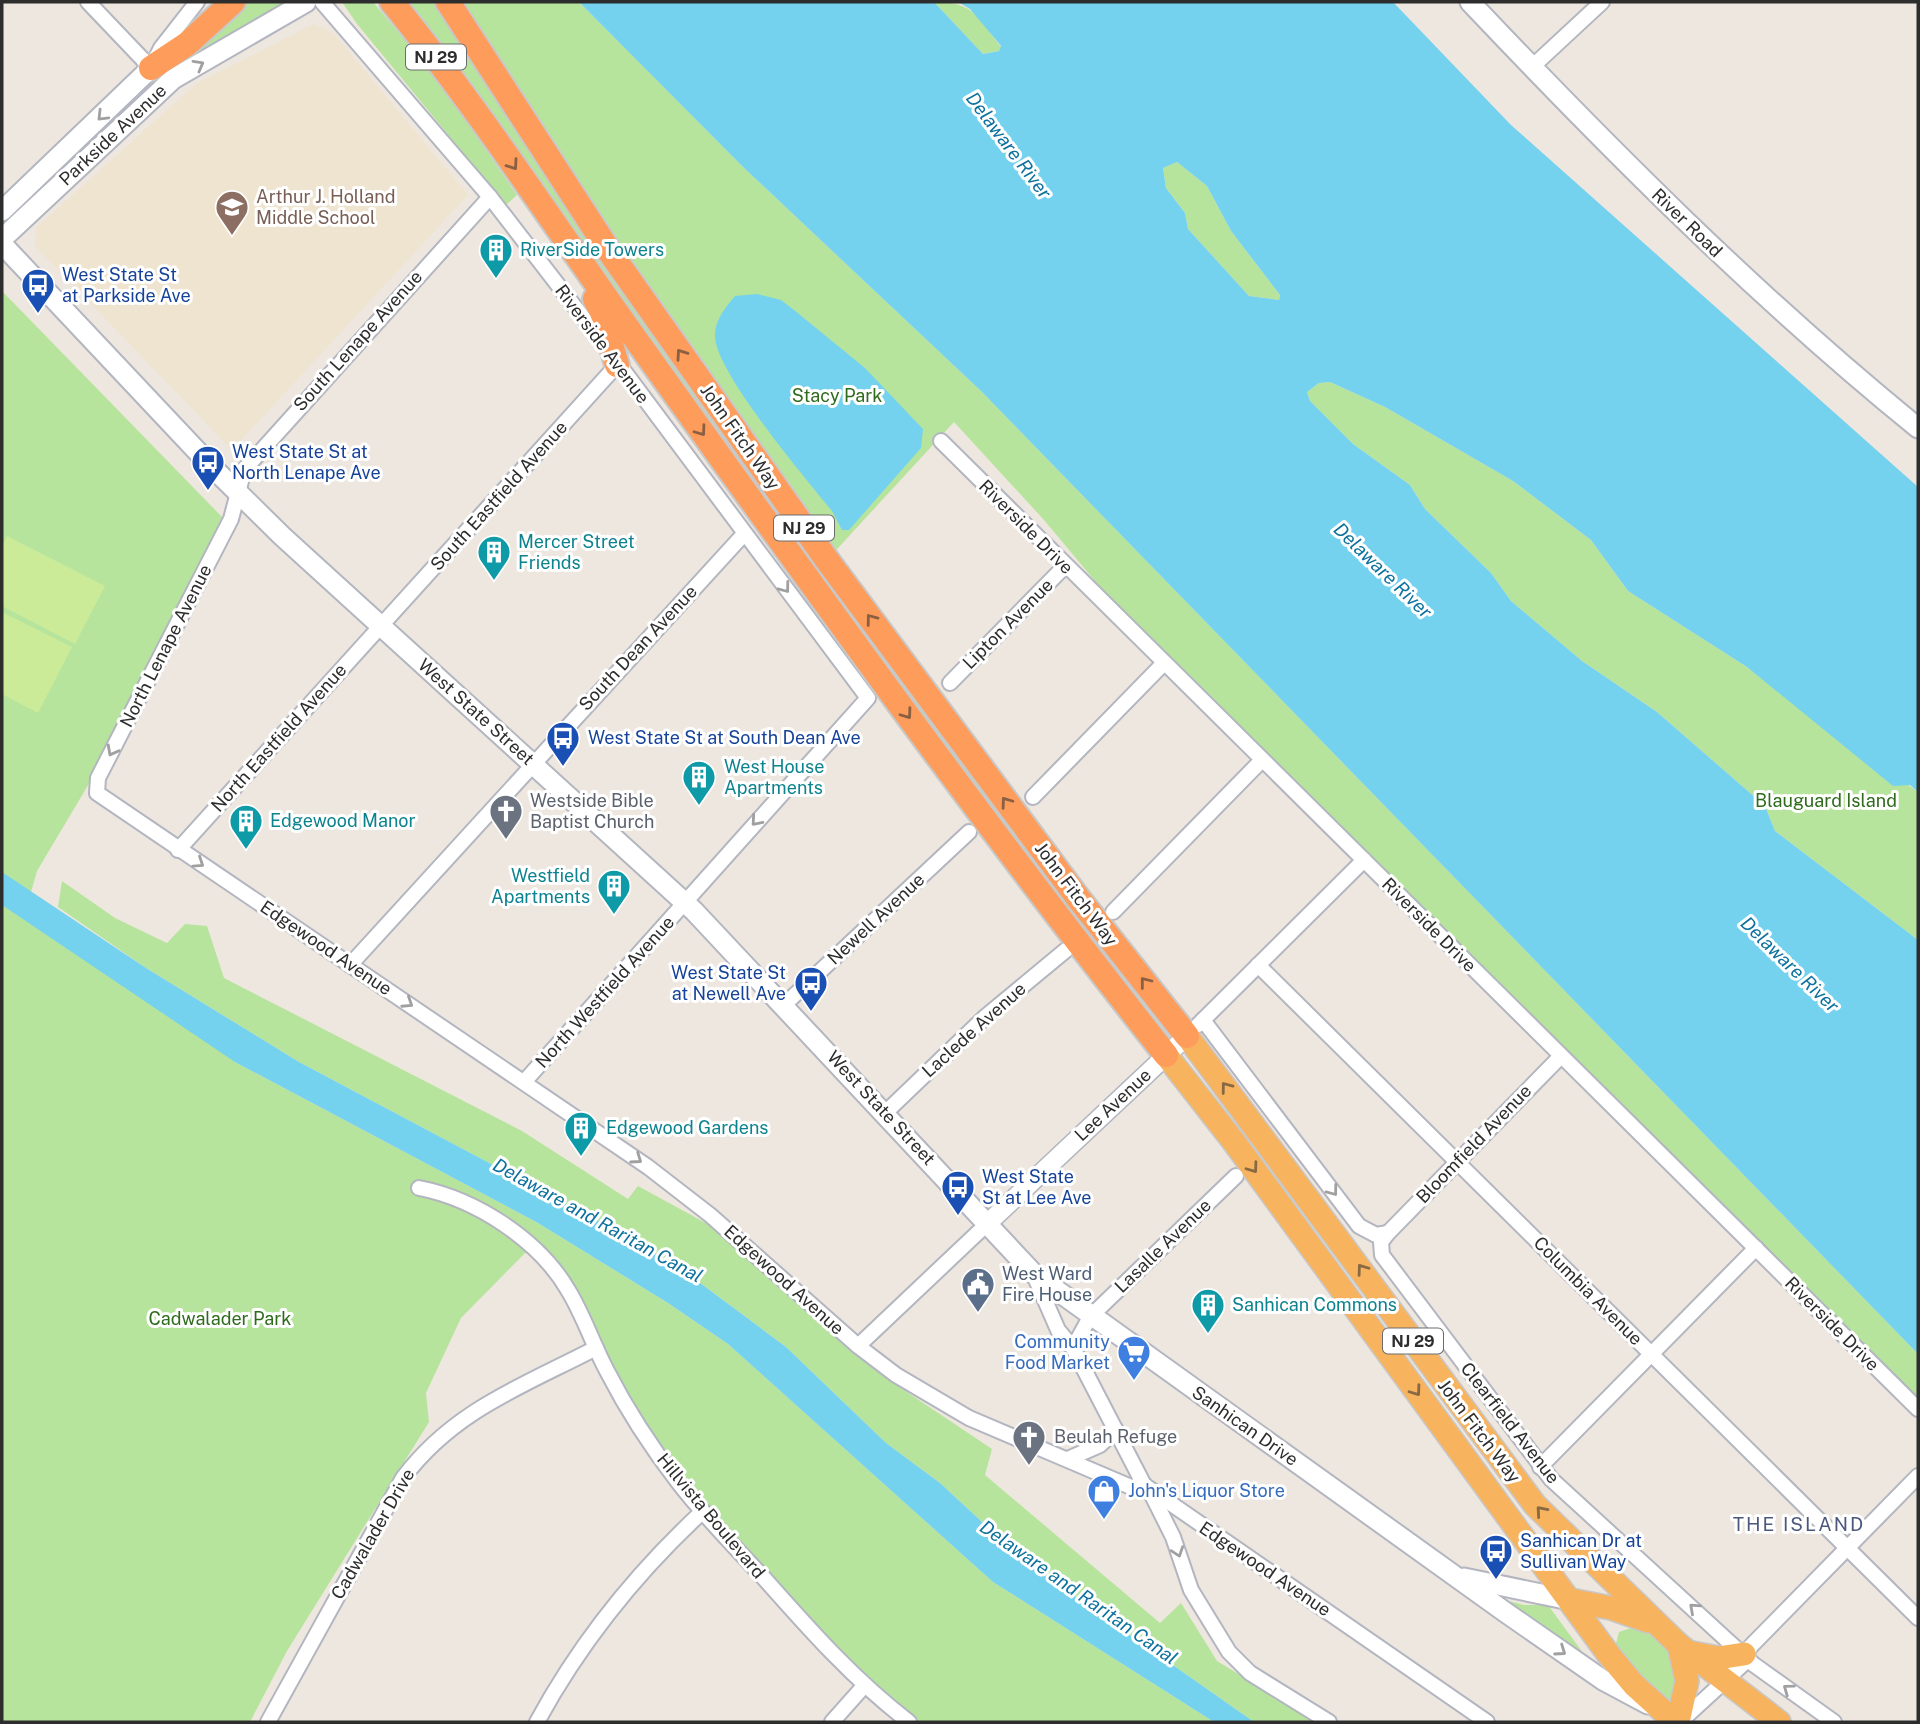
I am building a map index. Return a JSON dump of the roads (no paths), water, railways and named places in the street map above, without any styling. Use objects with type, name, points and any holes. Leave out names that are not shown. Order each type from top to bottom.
[{"type":"highway","points":[[151,68],[187,44],[233,2]]},
{"type":"highway","name":"John Fitch Way","points":[[392,2],[448,74],[998,838],[1246,1158],[1609,1655],[1674,1720]]},
{"type":"highway","name":"John Fitch Way","points":[[448,2],[610,251],[827,561],[1078,898],[1195,1028],[1535,1505],[1660,1627],[1723,1681],[1779,1722]]},
{"type":"highway","points":[[548,216],[602,312],[617,365]]},
{"type":"highway","points":[[1570,1600],[1628,1613],[1660,1627]]},
{"type":"highway","points":[[1609,1655],[1609,1634],[1620,1618],[1628,1613]]},
{"type":"highway","points":[[1674,1720],[1687,1681],[1684,1648],[1718,1658],[1744,1654]]},
{"type":"main road","name":"Parkside Avenue","points":[[2,241],[173,79],[306,2]]},
{"type":"main road","name":"River Road","points":[[1470,2],[1733,267],[1918,428]]},
{"type":"main road","name":"Parkside Avenue","points":[[2,211],[151,68]]},
{"type":"main road","name":"West State Street","points":[[2,241],[237,492],[685,903],[784,1005],[1034,1274]]},
{"type":"main road","name":"Sanhican Drive","points":[[1034,1274],[1090,1317],[1603,1680],[1674,1720]]},
{"type":"main road","name":"Sanhican Drive","points":[[1457,1576],[1570,1600]]},
{"type":"street","points":[[88,2],[151,68]]},
{"type":"street","name":"Parkside Avenue","points":[[151,68],[161,48],[197,2]]},
{"type":"street","name":"Riverside Avenue","points":[[321,2],[490,197],[610,351],[617,365],[868,698]]},
{"type":"street","points":[[1532,67],[1602,2]]},
{"type":"street","name":"South Lenape Avenue","points":[[237,492],[244,470],[490,197]]},
{"type":"street","name":"South Eastfield Avenue","points":[[382,626],[617,365]]},
{"type":"street","name":"Riverside Drive","points":[[941,441],[1163,664],[1918,1409]]},
{"type":"street","name":"North Lenape Avenue","points":[[101,798],[96,787],[98,778],[229,522],[237,492]]},
{"type":"street","name":"South Dean Avenue","points":[[350,965],[744,534]]},
{"type":"street","name":"Lipton Avenue","points":[[950,682],[1065,566]]},
{"type":"street","name":"North Eastfield Avenue","points":[[178,850],[382,626]]},
{"type":"street","points":[[1033,797],[1163,664]]},
{"type":"street","name":"North Westfield Avenue","points":[[524,1082],[868,698]]},
{"type":"street","points":[[1113,912],[1262,760]]},
{"type":"street","name":"Edgewood Avenue","points":[[101,798],[648,1167],[710,1215],[858,1346],[947,1407],[1131,1487],[1147,1488],[1487,1722]]},
{"type":"street","name":"Newell Avenue","points":[[784,1005],[969,832]]},
{"type":"street","name":"Lee Avenue","points":[[858,1346],[1195,1028],[1364,860]]},
{"type":"street","name":"Laclede Avenue","points":[[885,1113],[984,1018],[1066,950]]},
{"type":"street","name":"Columbia Avenue","points":[[1258,965],[1918,1618]]},
{"type":"street","points":[[1195,1028],[1359,1226],[1376,1235],[1388,1233]]},
{"type":"street","name":"Bloomfield Avenue","points":[[1388,1233],[1561,1056]]},
{"type":"street","name":"Lasalle Avenue","points":[[1090,1317],[1236,1176]]},
{"type":"street","name":"Hillvista Boulevard","points":[[419,1188],[454,1198],[529,1244],[569,1290],[596,1348],[652,1447],[703,1511],[863,1686],[909,1722]]},
{"type":"street","name":"Clearfield Avenue","points":[[1388,1233],[1381,1242],[1382,1255],[1540,1467],[1744,1654],[1835,1722]]},
{"type":"street","points":[[1540,1467],[1756,1248]]},
{"type":"street","name":"West State Street","points":[[1034,1274],[1058,1330],[1073,1348],[1173,1537],[1191,1590],[1228,1652],[1250,1673],[1329,1722]]},
{"type":"street","points":[[1073,1348],[1090,1317]]},
{"type":"street","name":"Cadwalader Drive","points":[[268,1722],[396,1490],[415,1461],[435,1439],[476,1409],[596,1348]]},
{"type":"street","points":[[1068,1459],[1100,1445],[1116,1430]]},
{"type":"street","points":[[1674,1720],[1743,1664],[1744,1654],[1918,1476]]},
{"type":"street","points":[[537,1722],[599,1624],[653,1560],[703,1511]]},
{"type":"street","points":[[832,1722],[863,1686]]},
{"type":"water","name":"Delaware River","points":[[579,2],[934,2],[983,54],[999,51],[1001,46],[970,9],[958,2],[1393,2],[1511,125],[1918,487],[1918,792],[1910,785],[1893,786],[1747,667],[1628,591],[1591,540],[1513,481],[1385,407],[1330,382],[1319,383],[1307,392],[1310,401],[1353,444],[1410,485],[1425,509],[1491,573],[1511,601],[1582,661],[1657,712],[1765,806],[1775,831],[1918,940],[1918,1354],[981,391],[742,166]],"holes":[[[1177,162],[1207,186],[1231,231],[1280,295],[1279,300],[1249,296],[1188,229],[1185,213],[1166,188],[1163,168]]]},
{"type":"water","points":[[757,294],[781,300],[794,310],[865,368],[923,429],[921,448],[849,530],[842,530],[832,511],[746,401],[720,355],[715,332],[721,315],[735,296]]},
{"type":"water","points":[[2,872],[146,968],[299,1062],[627,1236],[696,1280],[786,1347],[886,1443],[940,1483],[1022,1559],[1254,1722],[1214,1722],[993,1582],[728,1344],[668,1303],[538,1223],[235,1062],[2,905]]},
{"type":"place","name":"Arthur J. Holland Middle School","points":[[232,237]]},
{"type":"place","name":"RiverSide Towers","points":[[496,280]]},
{"type":"place","name":"West State St at Parkside Ave","points":[[38,315]]},
{"type":"place","name":"West State St at North Lenape Ave","points":[[208,492]]},
{"type":"place","name":"Mercer Street Friends","points":[[494,582]]},
{"type":"place","name":"West State St at South Dean Ave","points":[[563,768]]},
{"type":"place","name":"West House Apartments","points":[[699,807]]},
{"type":"place","name":"Westside Bible Baptist Church","points":[[506,841]]},
{"type":"place","name":"Edgewood Manor","points":[[246,851]]},
{"type":"place","name":"Westfield Apartments","points":[[614,916]]},
{"type":"place","name":"West State St at Newell Ave","points":[[811,1013]]},
{"type":"place","name":"Edgewood Gardens","points":[[581,1158]]},
{"type":"place","name":"West State St at Lee Ave","points":[[958,1217]]},
{"type":"place","name":"West Ward Fire House","points":[[978,1314]]},
{"type":"place","name":"Sanhican Commons","points":[[1208,1335]]},
{"type":"place","name":"Community Food Market","points":[[1134,1382]]},
{"type":"place","name":"Beulah Refuge","points":[[1029,1467]]},
{"type":"place","name":"John's Liquor Store","points":[[1104,1521]]},
{"type":"place","name":"Sanhican Dr at Sullivan Way","points":[[1496,1581]]},
{"type":"district","name":"THE ISLAND","points":[[1799,1524]]},
{"type":"park label","name":"Stacy Park","points":[[837,396]]},
{"type":"park label","name":"Blauguard Island","points":[[1826,801]]},
{"type":"park label","name":"Cadwalader Park","points":[[220,1319]]},
{"type":"water label","name":"Delaware and Raritan Canal","points":[[598,1220]]},
{"type":"water label","name":"Delaware and Raritan Canal","points":[[1079,1592]]}]
